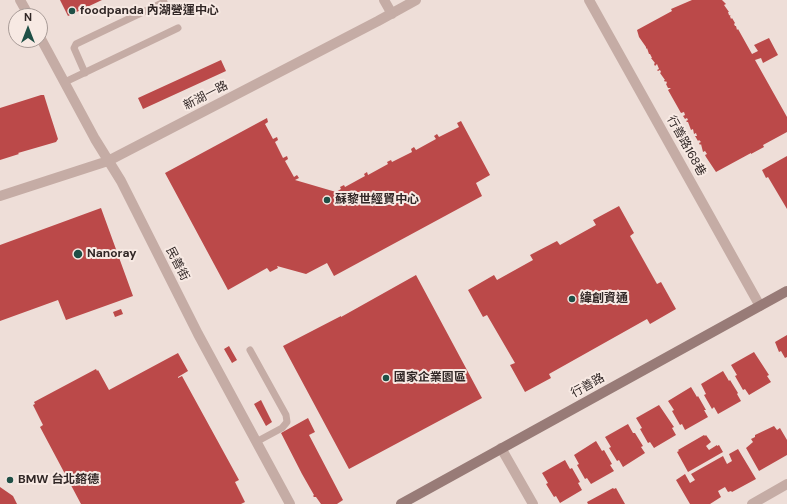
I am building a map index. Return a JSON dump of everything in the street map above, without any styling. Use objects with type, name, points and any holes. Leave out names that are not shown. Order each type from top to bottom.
[{"type":"street","points":[[384,0],[392,14]]},
{"type":"street","name":"新湖一路","points":[[0,196],[108,160],[392,14],[416,0]]},
{"type":"street","name":"行善路168巷","points":[[589,0],[760,306]]},
{"type":"street","name":"民善街","points":[[46,48],[95,139],[121,182],[198,334],[290,504]]},
{"type":"street","name":"行善路","points":[[401,504],[787,291]]},
{"type":"street","points":[[501,448],[533,504]]},
{"type":"street","points":[[752,504],[787,484]]},
{"type":"lane","points":[[85,73],[74,48],[76,44],[164,2]]},
{"type":"lane","points":[[64,82],[178,28]]},
{"type":"lane","points":[[250,350],[286,415],[287,422],[282,428],[256,442]]},
{"type":"building","name":"foodpanda 內湖營運中心","points":[[60,0],[102,0],[68,16]]},
{"type":"building","points":[[692,0],[722,0],[726,4],[724,5],[731,16],[731,19],[732,18],[737,30],[738,29],[752,54],[758,51],[754,45],[769,38],[778,55],[763,63],[761,58],[755,60],[787,117],[787,132],[763,145],[764,147],[716,172],[705,155],[707,154],[705,151],[703,152],[701,144],[700,145],[699,143],[701,142],[699,140],[698,141],[695,136],[697,136],[696,133],[694,134],[693,129],[691,130],[688,122],[686,121],[688,120],[687,118],[685,119],[683,116],[685,115],[684,112],[681,113],[668,90],[671,88],[668,88],[666,81],[665,82],[660,73],[660,70],[657,70],[659,69],[657,64],[655,66],[655,63],[647,48],[646,49],[639,37],[637,30],[672,11],[671,9]]},
{"type":"building","points":[[221,60],[226,71],[143,109],[138,98]]},
{"type":"building","points":[[44,95],[58,139],[56,142],[0,160],[0,108]]},
{"type":"building","name":"蘇黎世經貿中心","points":[[267,118],[268,122],[265,124],[273,139],[277,137],[278,140],[275,142],[283,158],[287,156],[288,159],[285,161],[294,177],[297,175],[299,178],[295,180],[336,192],[341,189],[340,187],[344,185],[345,187],[365,176],[364,174],[367,172],[368,175],[388,164],[387,162],[391,160],[392,162],[412,152],[411,149],[414,147],[416,150],[436,139],[434,136],[437,134],[439,137],[459,127],[457,123],[461,121],[490,175],[476,183],[482,196],[334,276],[327,263],[306,274],[277,266],[278,268],[270,272],[267,268],[228,290],[165,173]]},
{"type":"building","points":[[787,156],[787,209],[768,177],[766,178],[762,170]]},
{"type":"building","name":"緯創資通","points":[[619,206],[634,233],[630,236],[657,284],[661,282],[676,309],[650,324],[647,319],[549,374],[551,378],[525,392],[510,365],[515,363],[487,315],[483,317],[468,290],[494,275],[497,280],[533,260],[530,255],[557,241],[560,245],[596,225],[593,220]]},
{"type":"building","points":[[101,208],[133,296],[66,320],[58,300],[0,321],[0,245]]},
{"type":"building","name":"國家企業園區","points":[[416,275],[482,398],[349,469],[283,346],[341,317]]},
{"type":"building","points":[[121,309],[123,314],[115,317],[113,312]]},
{"type":"building","points":[[787,335],[787,357],[785,358],[781,351],[779,352],[775,342]]},
{"type":"building","points":[[229,346],[237,360],[232,363],[224,349]]},
{"type":"building","points":[[754,352],[769,375],[767,376],[771,382],[749,395],[745,389],[743,390],[731,365]]},
{"type":"building","points":[[178,353],[188,371],[178,378],[182,376],[239,480],[235,482],[245,502],[241,504],[81,504],[40,427],[43,425],[33,405],[35,404],[34,402],[96,369],[109,390]]},
{"type":"building","points":[[723,371],[738,393],[737,394],[741,401],[718,414],[714,407],[712,409],[704,395],[706,394],[701,384]]},
{"type":"building","points":[[691,387],[706,410],[704,410],[708,417],[685,430],[682,424],[680,425],[672,411],[674,410],[668,401]]},
{"type":"building","points":[[261,400],[272,422],[266,426],[254,404]]},
{"type":"building","points":[[659,405],[674,427],[672,428],[676,435],[654,448],[650,442],[648,443],[636,418]]},
{"type":"building","points":[[308,418],[315,432],[309,435],[343,500],[337,504],[321,504],[316,497],[313,496],[314,495],[281,433]]},
{"type":"building","points":[[628,424],[643,446],[641,447],[645,453],[623,467],[619,460],[617,461],[609,448],[611,447],[605,437]]},
{"type":"building","points":[[774,426],[777,430],[780,428],[787,440],[787,455],[759,471],[746,448],[753,442],[751,439],[755,437],[755,435]]},
{"type":"building","points":[[706,435],[711,442],[706,446],[709,450],[719,445],[723,452],[688,472],[677,452]]},
{"type":"building","points":[[596,441],[602,451],[604,450],[612,464],[610,465],[614,471],[591,484],[587,478],[585,479],[577,465],[579,464],[574,455]]},
{"type":"building","points":[[738,449],[756,479],[732,492],[728,492],[725,487],[718,491],[721,497],[710,504],[690,504],[676,480],[685,474],[690,483],[695,480],[691,474],[723,456],[727,464],[732,461],[729,454]]},
{"type":"building","points":[[565,460],[570,469],[572,468],[580,482],[578,483],[582,490],[560,503],[556,496],[554,497],[546,484],[548,483],[542,473]]},
{"type":"building","points":[[0,487],[13,496],[17,504],[0,504]]},
{"type":"building","points":[[613,488],[616,488],[625,504],[588,504],[587,502]]},
{"type":"place","name":"foodpanda 內湖營運中心","points":[[72,11]]},
{"type":"place","name":"蘇黎世經貿中心","points":[[327,200]]},
{"type":"place","name":"Nanoray","points":[[78,254]]},
{"type":"place","name":"緯創資通","points":[[572,299]]},
{"type":"place","name":"國家企業園區","points":[[386,378]]},
{"type":"place","name":"BMW 台北鎔德","points":[[10,480]]}]
